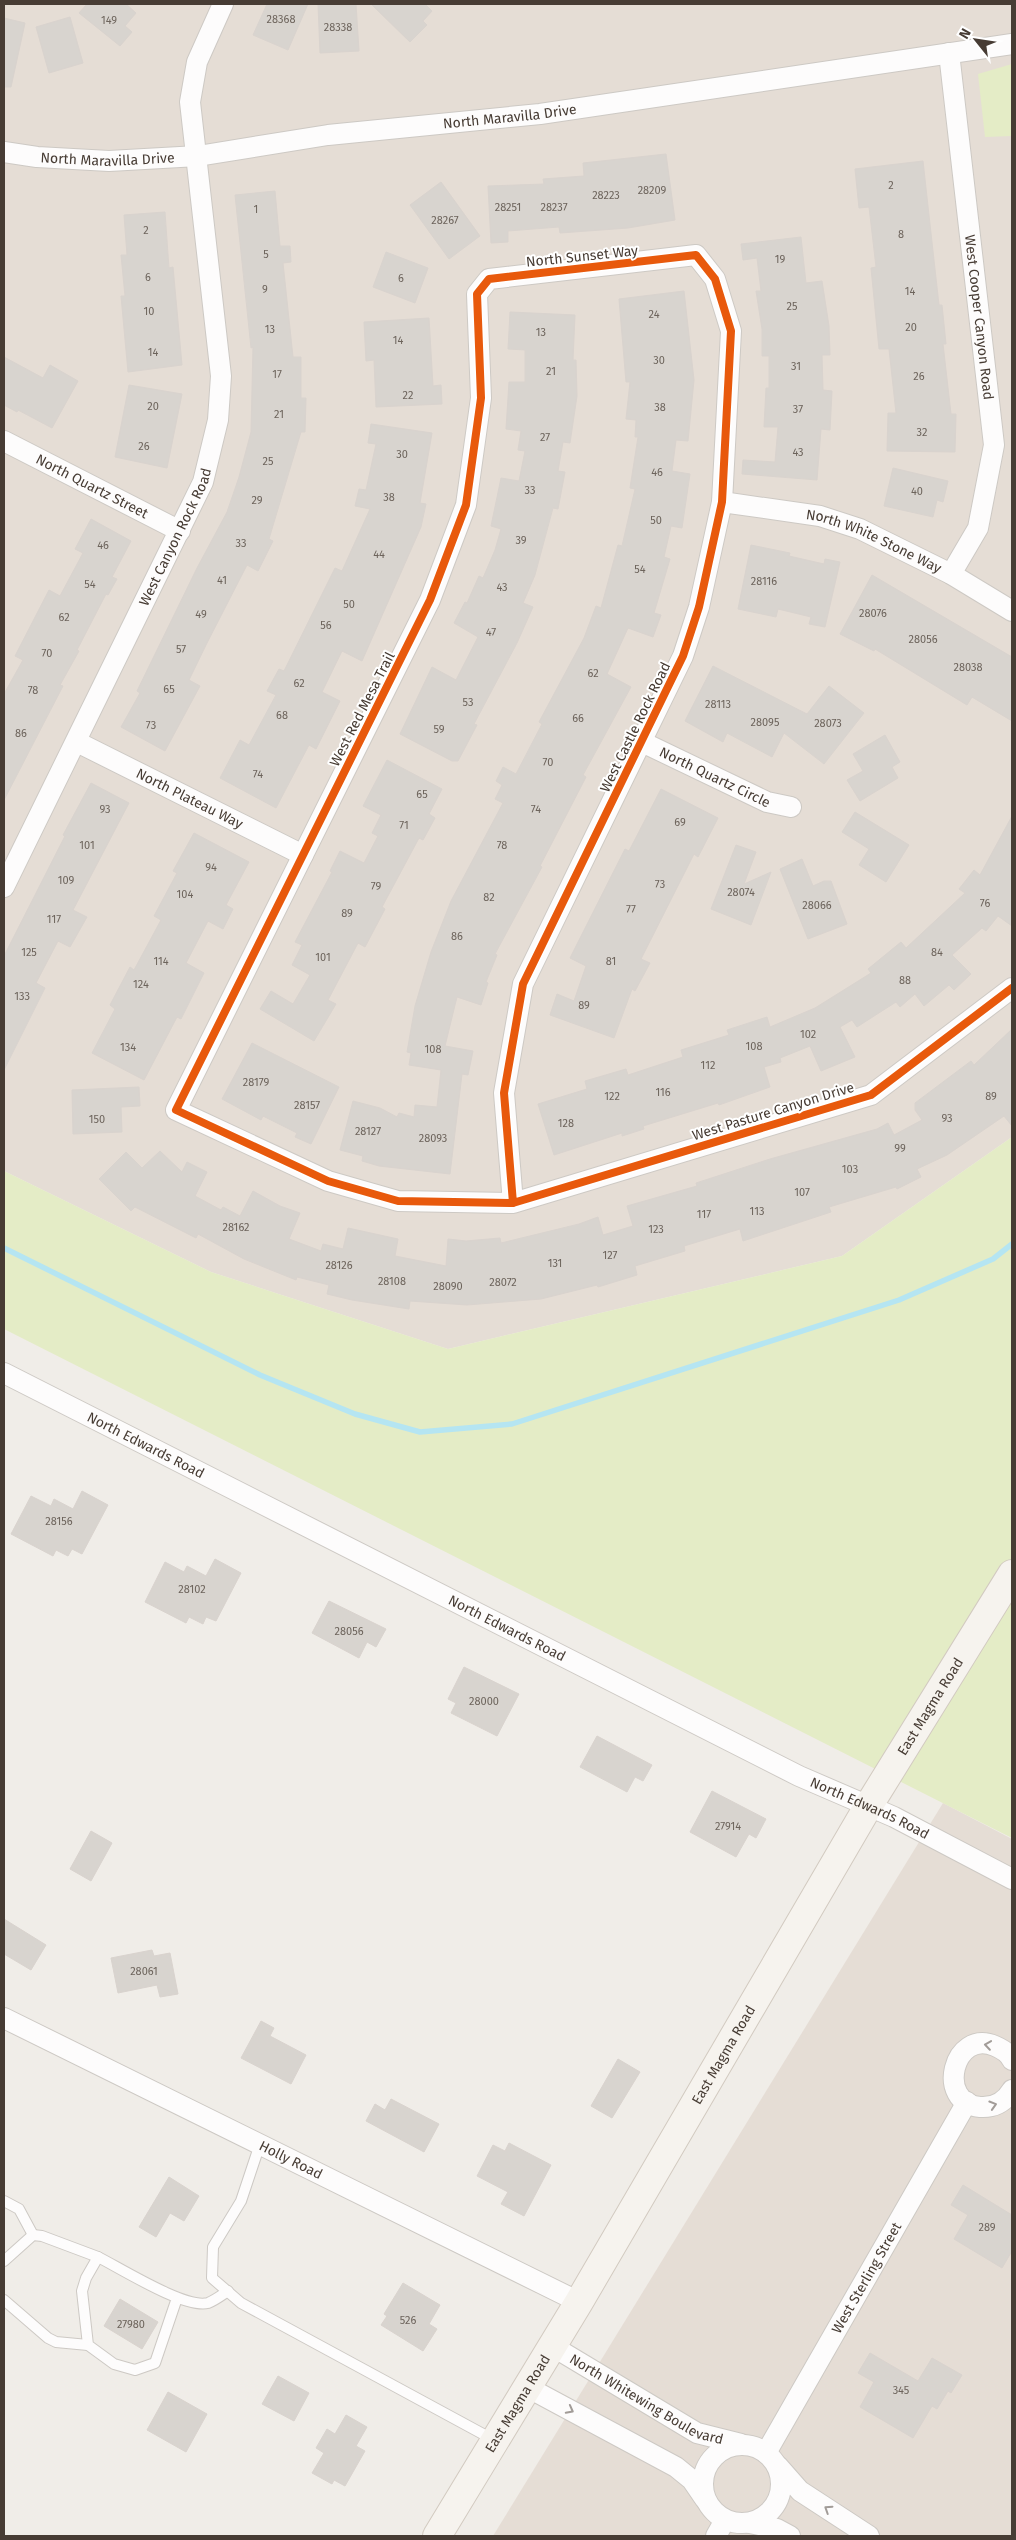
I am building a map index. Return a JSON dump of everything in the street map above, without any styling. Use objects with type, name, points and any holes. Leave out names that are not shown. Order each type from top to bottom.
[{"type":"street","name":"West Canyon Rock Road","points":[[4,887],[77,742],[203,482],[218,420],[221,376],[198,156],[190,102],[197,62],[223,4]]},
{"type":"street","name":"North Maravilla Drive","points":[[4,152],[37,157],[109,161],[198,156],[328,136],[540,114],[949,53],[1007,47],[1012,44]]},
{"type":"street","name":"West Cooper Canyon Road","points":[[949,53],[994,445],[978,528],[951,574]]},
{"type":"street","name":"North Sunset Way","points":[[477,294],[489,279],[696,256]]},
{"type":"street","name":"West Castle Rock Road","points":[[513,1203],[504,1093],[523,984],[683,656],[700,608],[722,502],[731,330],[715,279],[696,256]]},
{"type":"street","name":"West Red Mesa Trail","points":[[176,1110],[430,600],[466,505],[481,398],[477,294]]},
{"type":"street","name":"North Quartz Street","points":[[4,442],[180,531]]},
{"type":"street","name":"North White Stone Way","points":[[722,502],[820,516],[860,529],[951,574],[1012,611]]},
{"type":"street","name":"North Plateau Way","points":[[77,742],[303,855]]},
{"type":"street","name":"North Quartz Circle","points":[[642,742],[767,802],[791,807]]},
{"type":"street","name":"West Pasture Canyon Drive","points":[[176,1110],[328,1181],[398,1201],[513,1203],[871,1095],[1012,988]]},
{"type":"street","name":"North Edwards Road","points":[[4,1373],[799,1776],[869,1805],[1012,1879]]},
{"type":"street","name":"East Magma Road","points":[[437,2536],[579,2302],[869,1805],[1012,1574]]},
{"type":"street","name":"Holly Road","points":[[4,2018],[579,2302]]},
{"type":"street","points":[[1012,2060],[1002,2048],[992,2044],[970,2046],[961,2053],[955,2063],[952,2074],[954,2085],[959,2095],[966,2102],[977,2107],[988,2108],[999,2104],[1012,2090]]},
{"type":"street","name":"West Sterling Street","points":[[770,2457],[966,2102]]},
{"type":"street","name":"North Whitewing Boulevard","points":[[552,2346],[697,2432],[743,2445]]},
{"type":"street","points":[[527,2387],[676,2467],[692,2480],[715,2512],[721,2528],[762,2518],[772,2509],[779,2498],[781,2486],[780,2473],[770,2457]]},
{"type":"street","points":[[707,2502],[703,2489],[704,2475],[709,2463],[718,2453],[730,2446],[743,2445],[755,2447],[770,2457],[800,2491],[869,2536]]},
{"type":"street","points":[[750,2522],[777,2529],[790,2536]]},
{"type":"lane","points":[[260,2144],[241,2201],[213,2248],[212,2278],[241,2303],[495,2440]]},
{"type":"lane","points":[[4,2201],[19,2209],[33,2235]]},
{"type":"lane","points":[[4,2261],[33,2235],[42,2236],[98,2257],[177,2298],[194,2303],[208,2303],[228,2291]]},
{"type":"lane","points":[[98,2257],[86,2278],[82,2291],[88,2344],[102,2357],[135,2370],[155,2363],[177,2298]]},
{"type":"lane","points":[[4,2300],[48,2338],[61,2343],[88,2344]]},
{"type":"shaded area","points":[[4,4],[1012,4],[1012,1137],[842,1256],[448,1349],[211,1272],[4,1171]]},
{"type":"shaded area","points":[[943,1803],[1012,1839],[1012,2536],[493,2536]]},
{"type":"green space","points":[[1012,64],[1012,136],[985,137],[978,74]]},
{"type":"green space","points":[[1012,1137],[1012,1838],[4,1329],[4,1171],[211,1272],[448,1349],[842,1256]]},
{"type":"building","points":[[87,4],[126,4],[136,13],[125,26],[132,32],[120,46],[79,13]]},
{"type":"building","points":[[267,4],[308,4],[288,50],[253,35]]},
{"type":"building","points":[[318,4],[356,4],[359,51],[320,53]]},
{"type":"building","points":[[371,4],[425,4],[432,11],[423,21],[427,25],[410,42]]},
{"type":"building","points":[[70,17],[83,63],[49,73],[36,27]]},
{"type":"building","points":[[4,18],[25,23],[11,87],[4,87]]},
{"type":"building","points":[[666,154],[675,220],[628,228],[560,233],[559,227],[508,231],[508,242],[491,243],[488,186],[544,184],[543,179],[584,176],[583,163]]},
{"type":"building","points":[[923,161],[939,305],[942,305],[946,344],[943,344],[951,414],[956,414],[955,452],[887,451],[888,413],[896,413],[889,349],[879,349],[871,268],[876,267],[869,207],[859,208],[855,169]]},
{"type":"building","points":[[441,182],[480,236],[449,259],[410,205]]},
{"type":"building","points":[[275,191],[280,246],[290,246],[291,262],[283,263],[293,357],[301,357],[301,398],[306,398],[305,432],[301,432],[269,539],[273,541],[258,571],[247,565],[189,680],[200,686],[165,751],[121,727],[140,693],[137,691],[197,568],[227,512],[239,477],[251,432],[253,347],[251,348],[235,195]]},
{"type":"building","points":[[165,212],[169,268],[173,267],[182,365],[128,372],[121,296],[125,296],[121,255],[127,255],[124,215]]},
{"type":"building","points":[[801,237],[806,283],[822,281],[829,326],[830,355],[822,355],[823,390],[832,391],[830,430],[821,429],[817,480],[742,474],[743,460],[775,462],[778,427],[764,427],[766,388],[769,388],[769,356],[762,356],[762,329],[756,291],[761,291],[757,258],[743,260],[741,244]]},
{"type":"building","points":[[386,252],[428,268],[415,303],[373,287]]},
{"type":"building","points":[[684,291],[694,380],[688,441],[676,440],[672,471],[690,474],[682,528],[671,526],[664,557],[670,559],[654,613],[661,615],[653,637],[628,628],[607,674],[631,687],[583,775],[586,777],[540,866],[542,867],[495,954],[497,955],[486,982],[488,983],[481,1005],[457,997],[445,1046],[473,1051],[468,1075],[462,1074],[450,1174],[379,1166],[362,1161],[363,1156],[340,1150],[353,1101],[380,1108],[397,1117],[399,1113],[414,1117],[415,1105],[437,1107],[441,1070],[409,1065],[411,1053],[407,1052],[415,1006],[431,952],[451,901],[503,803],[495,799],[502,785],[496,781],[503,767],[516,774],[542,724],[539,722],[584,638],[596,606],[601,608],[618,545],[622,546],[635,489],[630,488],[638,437],[635,437],[636,420],[626,419],[630,382],[626,382],[619,299]]},
{"type":"building","points":[[510,312],[575,315],[573,360],[576,360],[577,396],[570,443],[563,442],[558,471],[565,472],[558,509],[553,508],[535,575],[523,603],[533,607],[517,643],[474,724],[477,725],[458,761],[452,761],[400,734],[432,667],[456,680],[478,637],[454,623],[465,602],[467,603],[479,576],[483,578],[495,550],[501,529],[491,526],[501,478],[519,481],[525,451],[518,450],[521,431],[506,429],[509,382],[525,382],[525,350],[508,349]]},
{"type":"building","points":[[429,318],[433,386],[441,385],[442,404],[376,407],[374,360],[366,361],[364,322]]},
{"type":"building","points":[[4,357],[43,378],[50,365],[78,381],[52,428],[18,410],[17,412],[4,405]]},
{"type":"building","points":[[129,385],[182,394],[167,468],[115,457]]},
{"type":"building","points":[[371,424],[432,433],[420,503],[426,504],[421,527],[362,661],[342,651],[322,692],[340,701],[316,749],[309,745],[276,808],[220,778],[240,740],[249,745],[276,695],[267,691],[279,669],[284,671],[335,568],[342,571],[370,509],[355,506],[359,489],[366,490],[376,444],[368,443]]},
{"type":"building","points":[[893,468],[948,481],[943,502],[937,500],[933,517],[884,506]]},
{"type":"building","points":[[91,519],[131,541],[112,577],[117,579],[108,595],[106,594],[77,650],[79,651],[60,685],[63,686],[4,800],[4,694],[23,660],[15,656],[49,590],[60,596],[83,553],[75,549]]},
{"type":"building","points":[[751,545],[790,553],[789,556],[824,564],[825,559],[840,562],[825,627],[809,624],[811,617],[778,609],[776,617],[738,609]]},
{"type":"building","points":[[872,575],[1012,657],[1012,721],[972,697],[967,705],[875,649],[874,651],[840,634]]},
{"type":"building","points":[[713,666],[807,714],[829,686],[864,713],[824,764],[784,733],[772,757],[727,733],[723,742],[685,721]]},
{"type":"building","points":[[885,735],[900,762],[892,767],[898,778],[860,801],[847,780],[863,771],[853,754]]},
{"type":"building","points":[[387,760],[442,789],[429,814],[435,818],[423,840],[419,838],[382,907],[385,909],[365,947],[358,943],[328,1000],[336,1004],[314,1041],[260,1009],[271,991],[293,1004],[310,975],[292,965],[302,945],[295,942],[332,872],[330,871],[340,851],[364,863],[378,836],[372,833],[381,815],[363,806]]},
{"type":"building","points":[[91,783],[129,803],[73,910],[87,917],[70,947],[58,941],[36,983],[45,988],[4,1070],[4,956],[65,836],[63,835]]},
{"type":"building","points":[[661,789],[718,818],[698,857],[694,854],[641,959],[650,963],[635,991],[632,989],[614,1038],[550,1015],[557,994],[574,1001],[586,966],[570,958],[625,849],[629,851]]},
{"type":"building","points":[[855,812],[909,845],[886,882],[859,865],[869,849],[842,832]]},
{"type":"building","points":[[1012,816],[1012,926],[998,916],[986,931],[982,928],[952,955],[971,974],[954,990],[949,985],[924,1006],[915,994],[900,1007],[896,1002],[857,1027],[852,1020],[840,1027],[855,1057],[821,1071],[810,1046],[780,1058],[781,1062],[764,1067],[770,1087],[719,1105],[718,1103],[643,1126],[644,1129],[622,1136],[622,1133],[554,1155],[538,1104],[587,1089],[585,1081],[626,1069],[628,1075],[683,1057],[681,1050],[729,1035],[727,1030],[767,1017],[770,1027],[815,1008],[871,973],[868,969],[901,942],[906,948],[965,893],[959,889],[974,870],[980,875]]},
{"type":"building","points":[[194,833],[249,862],[226,905],[233,909],[223,929],[208,921],[186,963],[204,973],[181,1019],[177,1017],[144,1080],[92,1053],[115,1009],[110,1005],[130,967],[134,970],[161,920],[154,916],[177,873],[173,871]]},
{"type":"building","points":[[736,845],[756,852],[744,884],[771,872],[751,925],[711,909]]},
{"type":"building","points":[[802,859],[813,886],[824,881],[831,881],[847,924],[808,939],[780,869]]},
{"type":"building","points":[[1012,1029],[1012,1126],[1004,1116],[947,1155],[917,1169],[921,1177],[897,1189],[896,1187],[829,1207],[831,1212],[743,1241],[740,1229],[684,1246],[685,1251],[635,1266],[637,1275],[598,1287],[597,1285],[541,1299],[467,1305],[410,1301],[409,1309],[327,1294],[329,1285],[297,1277],[296,1280],[244,1259],[198,1234],[196,1238],[135,1207],[131,1211],[99,1179],[126,1152],[142,1168],[160,1151],[182,1172],[187,1162],[207,1172],[195,1196],[221,1210],[223,1207],[240,1216],[253,1191],[280,1206],[300,1213],[289,1239],[321,1251],[323,1244],[343,1249],[348,1228],[398,1239],[395,1256],[446,1266],[448,1239],[466,1241],[500,1238],[501,1243],[579,1224],[598,1217],[603,1235],[633,1226],[627,1206],[697,1186],[696,1183],[770,1159],[877,1129],[888,1123],[894,1135],[922,1120],[915,1110],[915,1103],[971,1061],[974,1065]]},
{"type":"building","points":[[252,1043],[339,1087],[311,1144],[295,1137],[297,1133],[263,1116],[261,1120],[222,1099]]},
{"type":"building","points":[[139,1087],[140,1106],[121,1107],[122,1132],[73,1134],[72,1090]]},
{"type":"building","points":[[82,1491],[108,1505],[82,1554],[72,1549],[68,1556],[56,1550],[53,1556],[11,1534],[31,1496],[51,1506],[54,1499],[73,1509]]},
{"type":"building","points":[[215,1559],[241,1573],[216,1621],[206,1617],[203,1624],[189,1617],[186,1623],[145,1602],[165,1562],[184,1572],[187,1566],[206,1576]]},
{"type":"building","points":[[329,1601],[386,1629],[376,1647],[367,1642],[359,1658],[312,1633]]},
{"type":"building","points":[[464,1667],[519,1694],[497,1736],[451,1713],[456,1703],[448,1699]]},
{"type":"building","points":[[597,1736],[652,1765],[643,1781],[635,1777],[627,1792],[580,1767]]},
{"type":"building","points":[[712,1791],[766,1819],[756,1838],[749,1834],[736,1857],[690,1832]]},
{"type":"building","points":[[91,1831],[112,1843],[91,1881],[70,1869]]},
{"type":"building","points":[[4,1919],[46,1945],[31,1970],[4,1954]]},
{"type":"building","points":[[152,1950],[154,1956],[170,1953],[178,1994],[160,1997],[157,1985],[118,1993],[111,1958]]},
{"type":"building","points":[[261,2021],[274,2028],[270,2036],[306,2055],[291,2084],[241,2058]]},
{"type":"building","points":[[618,2059],[640,2072],[612,2118],[591,2106]]},
{"type":"building","points":[[391,2099],[439,2124],[424,2152],[366,2121],[375,2104],[385,2110]]},
{"type":"building","points":[[509,2143],[551,2165],[524,2216],[501,2204],[508,2192],[477,2176],[493,2145],[505,2151]]},
{"type":"building","points":[[169,2177],[199,2196],[184,2221],[170,2213],[156,2237],[139,2227]]},
{"type":"building","points":[[963,2185],[1012,2215],[1012,2251],[1002,2268],[954,2239],[968,2215],[951,2205]]},
{"type":"building","points":[[403,2283],[440,2305],[429,2324],[437,2329],[423,2351],[381,2325],[387,2316],[384,2314]]},
{"type":"building","points":[[120,2299],[158,2322],[142,2349],[104,2326]]},
{"type":"building","points":[[870,2353],[918,2381],[932,2358],[962,2375],[951,2393],[948,2391],[937,2409],[932,2406],[913,2438],[860,2407],[874,2382],[858,2373]]},
{"type":"building","points":[[278,2376],[309,2393],[294,2421],[262,2404]]},
{"type":"building","points":[[168,2392],[207,2414],[186,2452],[147,2430]]},
{"type":"building","points":[[346,2415],[367,2427],[356,2446],[365,2451],[345,2486],[334,2480],[332,2484],[312,2473],[324,2453],[316,2448],[327,2429],[335,2434]]},
{"type":"waterway","points":[[4,1248],[260,1375],[355,1414],[420,1432],[512,1424],[899,1300],[993,1259],[1012,1244]]},
{"type":"cycle path","points":[[513,1203],[504,1093],[523,984],[683,656],[699,607],[722,502],[731,331],[715,279],[696,255],[489,279],[477,294],[481,398],[466,505],[430,600],[176,1110],[328,1181],[398,1201],[513,1203],[871,1095],[1012,988]]}]
